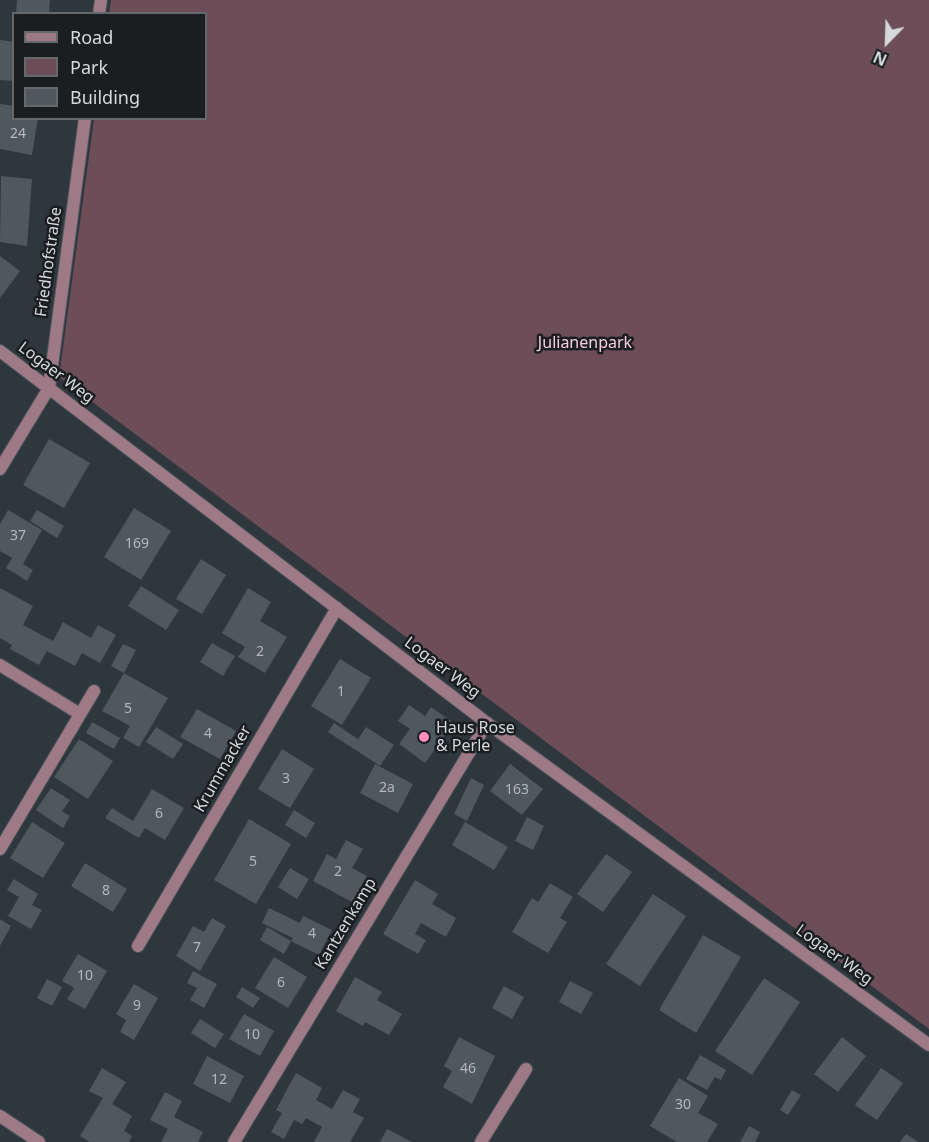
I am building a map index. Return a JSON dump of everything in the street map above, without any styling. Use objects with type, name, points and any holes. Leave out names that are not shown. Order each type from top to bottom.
[{"type":"street","name":"Friedhofstraße","points":[[0,469],[49,388],[85,120]]},
{"type":"street","name":"Logaer Weg","points":[[0,351],[487,723],[929,1045]]},
{"type":"street","name":"Krummacker","points":[[138,946],[337,608]]},
{"type":"street","points":[[0,665],[80,714]]},
{"type":"street","points":[[0,849],[94,691]]},
{"type":"street","name":"Kantzenkamp","points":[[234,1142],[487,723]]},
{"type":"street","points":[[481,1142],[526,1069]]},
{"type":"street","points":[[0,1116],[39,1142]]},
{"type":"green space","name":"Julianenpark","points":[[111,0],[929,0],[929,1029],[59,377],[94,120],[207,120],[207,12],[109,12]]},
{"type":"building","points":[[17,0],[50,0],[49,12],[16,12]]},
{"type":"building","points":[[0,40],[12,42],[12,81],[0,80]]},
{"type":"building","points":[[0,104],[12,106],[12,120],[38,120],[32,155],[0,149]]},
{"type":"building","points":[[1,176],[32,179],[27,246],[0,242]]},
{"type":"building","points":[[0,256],[20,271],[0,298]]},
{"type":"building","points":[[49,439],[90,463],[64,508],[23,485]]},
{"type":"building","points":[[134,508],[171,531],[141,580],[104,557]]},
{"type":"building","points":[[8,510],[42,530],[23,564],[33,570],[27,581],[6,568],[12,558],[0,551],[0,524]]},
{"type":"building","points":[[37,510],[64,526],[57,538],[30,521]]},
{"type":"building","points":[[201,559],[226,575],[202,614],[176,599]]},
{"type":"building","points":[[141,586],[179,610],[166,630],[128,606]]},
{"type":"building","points":[[0,588],[33,606],[23,625],[53,641],[63,622],[91,638],[98,625],[116,635],[100,663],[82,653],[75,666],[47,651],[39,665],[10,649],[12,645],[0,638]]},
{"type":"building","points":[[248,588],[271,602],[260,621],[287,637],[265,673],[238,657],[245,647],[222,633]]},
{"type":"building","points":[[212,643],[235,656],[223,676],[200,662]]},
{"type":"building","points":[[123,644],[136,650],[124,673],[111,666]]},
{"type":"building","points":[[340,659],[371,678],[342,725],[311,706]]},
{"type":"building","points":[[124,673],[168,698],[139,747],[123,738],[130,726],[102,711]]},
{"type":"building","name":"Haus Rose & Perle","points":[[409,705],[425,716],[431,707],[454,723],[425,763],[399,744],[410,729],[398,721]]},
{"type":"building","points":[[197,709],[236,731],[220,759],[180,737]]},
{"type":"building","points":[[92,722],[120,738],[114,749],[86,733]]},
{"type":"building","points":[[334,723],[358,739],[366,727],[394,745],[380,766],[328,732]]},
{"type":"building","points":[[156,727],[183,744],[173,759],[146,742]]},
{"type":"building","points":[[79,739],[113,761],[88,799],[54,777]]},
{"type":"building","points":[[282,749],[314,769],[290,808],[258,789]]},
{"type":"building","points":[[375,764],[413,784],[398,813],[360,793]]},
{"type":"building","points":[[510,764],[543,789],[522,815],[490,791]]},
{"type":"building","points":[[471,778],[484,785],[467,821],[454,814]]},
{"type":"building","points":[[51,788],[70,800],[62,811],[70,816],[63,828],[36,810]]},
{"type":"building","points":[[152,789],[184,808],[165,840],[145,828],[139,838],[105,818],[112,808],[133,821]]},
{"type":"building","points":[[294,810],[315,823],[306,838],[285,825]]},
{"type":"building","points":[[527,817],[544,826],[533,850],[515,841]]},
{"type":"building","points":[[249,819],[291,844],[256,904],[214,880]]},
{"type":"building","points":[[32,822],[65,843],[43,878],[10,858]]},
{"type":"building","points":[[465,822],[508,847],[494,870],[452,845]]},
{"type":"building","points":[[346,840],[363,849],[352,868],[367,876],[352,902],[313,881],[327,854],[336,859]]},
{"type":"building","points":[[606,854],[632,872],[603,912],[577,894]]},
{"type":"building","points":[[85,863],[127,889],[113,912],[71,886]]},
{"type":"building","points":[[290,868],[309,879],[297,899],[278,887]]},
{"type":"building","points":[[14,879],[38,894],[32,905],[42,910],[31,929],[8,916],[19,897],[7,890]]},
{"type":"building","points":[[415,880],[438,894],[432,904],[456,918],[446,937],[421,923],[415,934],[426,940],[418,954],[383,934]]},
{"type":"building","points":[[550,883],[573,897],[560,918],[567,922],[548,953],[512,932],[532,898],[538,902]]},
{"type":"building","points":[[653,894],[686,916],[640,986],[606,964]]},
{"type":"building","points":[[269,908],[300,923],[303,916],[332,930],[319,955],[291,941],[293,938],[262,923]]},
{"type":"building","points":[[212,918],[226,926],[200,971],[176,956],[193,926],[204,932]]},
{"type":"building","points":[[0,919],[11,926],[0,946]]},
{"type":"building","points":[[267,927],[291,941],[284,954],[260,940]]},
{"type":"building","points":[[703,935],[741,957],[696,1033],[659,1010]]},
{"type":"building","points":[[78,954],[107,971],[85,1009],[67,999],[74,988],[62,981]]},
{"type":"building","points":[[274,957],[307,977],[288,1008],[255,988]]},
{"type":"building","points":[[193,971],[217,984],[204,1008],[190,1000],[197,988],[187,983]]},
{"type":"building","points":[[355,977],[382,992],[377,1000],[402,1014],[389,1035],[365,1022],[363,1026],[336,1011]]},
{"type":"building","points":[[764,978],[800,1002],[752,1075],[715,1051]]},
{"type":"building","points":[[47,979],[62,987],[52,1006],[37,998]]},
{"type":"building","points":[[570,981],[593,993],[581,1014],[559,1002]]},
{"type":"building","points":[[134,984],[158,998],[134,1040],[120,1032],[126,1020],[116,1014]]},
{"type":"building","points":[[504,986],[524,997],[512,1019],[492,1008]]},
{"type":"building","points":[[242,987],[260,998],[253,1008],[236,997]]},
{"type":"building","points":[[244,1014],[274,1031],[260,1056],[229,1039]]},
{"type":"building","points":[[200,1019],[224,1034],[215,1048],[191,1033]]},
{"type":"building","points":[[459,1037],[495,1056],[472,1104],[443,1087],[452,1071],[444,1066]]},
{"type":"building","points":[[842,1037],[866,1056],[838,1092],[814,1074]]},
{"type":"building","points":[[700,1055],[726,1070],[721,1080],[715,1077],[707,1090],[686,1079]]},
{"type":"building","points":[[207,1056],[244,1076],[230,1103],[193,1084]]},
{"type":"building","points":[[102,1068],[126,1082],[112,1104],[132,1116],[124,1131],[132,1136],[129,1142],[90,1142],[80,1136],[103,1098],[89,1091]]},
{"type":"building","points":[[881,1068],[903,1083],[877,1120],[855,1105]]},
{"type":"building","points":[[296,1073],[322,1088],[316,1100],[332,1109],[343,1090],[360,1099],[353,1112],[364,1118],[350,1142],[314,1142],[322,1127],[306,1118],[302,1124],[294,1120],[284,1139],[271,1132],[282,1113],[276,1110]]},
{"type":"building","points":[[679,1078],[708,1096],[698,1113],[718,1124],[707,1142],[677,1142],[650,1126]]},
{"type":"building","points":[[792,1090],[801,1095],[788,1115],[780,1110]]},
{"type":"building","points":[[165,1092],[182,1101],[174,1117],[203,1132],[198,1142],[161,1142],[168,1129],[150,1120]]},
{"type":"building","points":[[749,1126],[760,1132],[755,1142],[740,1142]]},
{"type":"building","points":[[387,1129],[412,1142],[380,1142]]},
{"type":"building","points":[[906,1134],[918,1142],[900,1142]]},
{"type":"place","name":"Haus Rose & Perle","points":[[424,737]]}]
